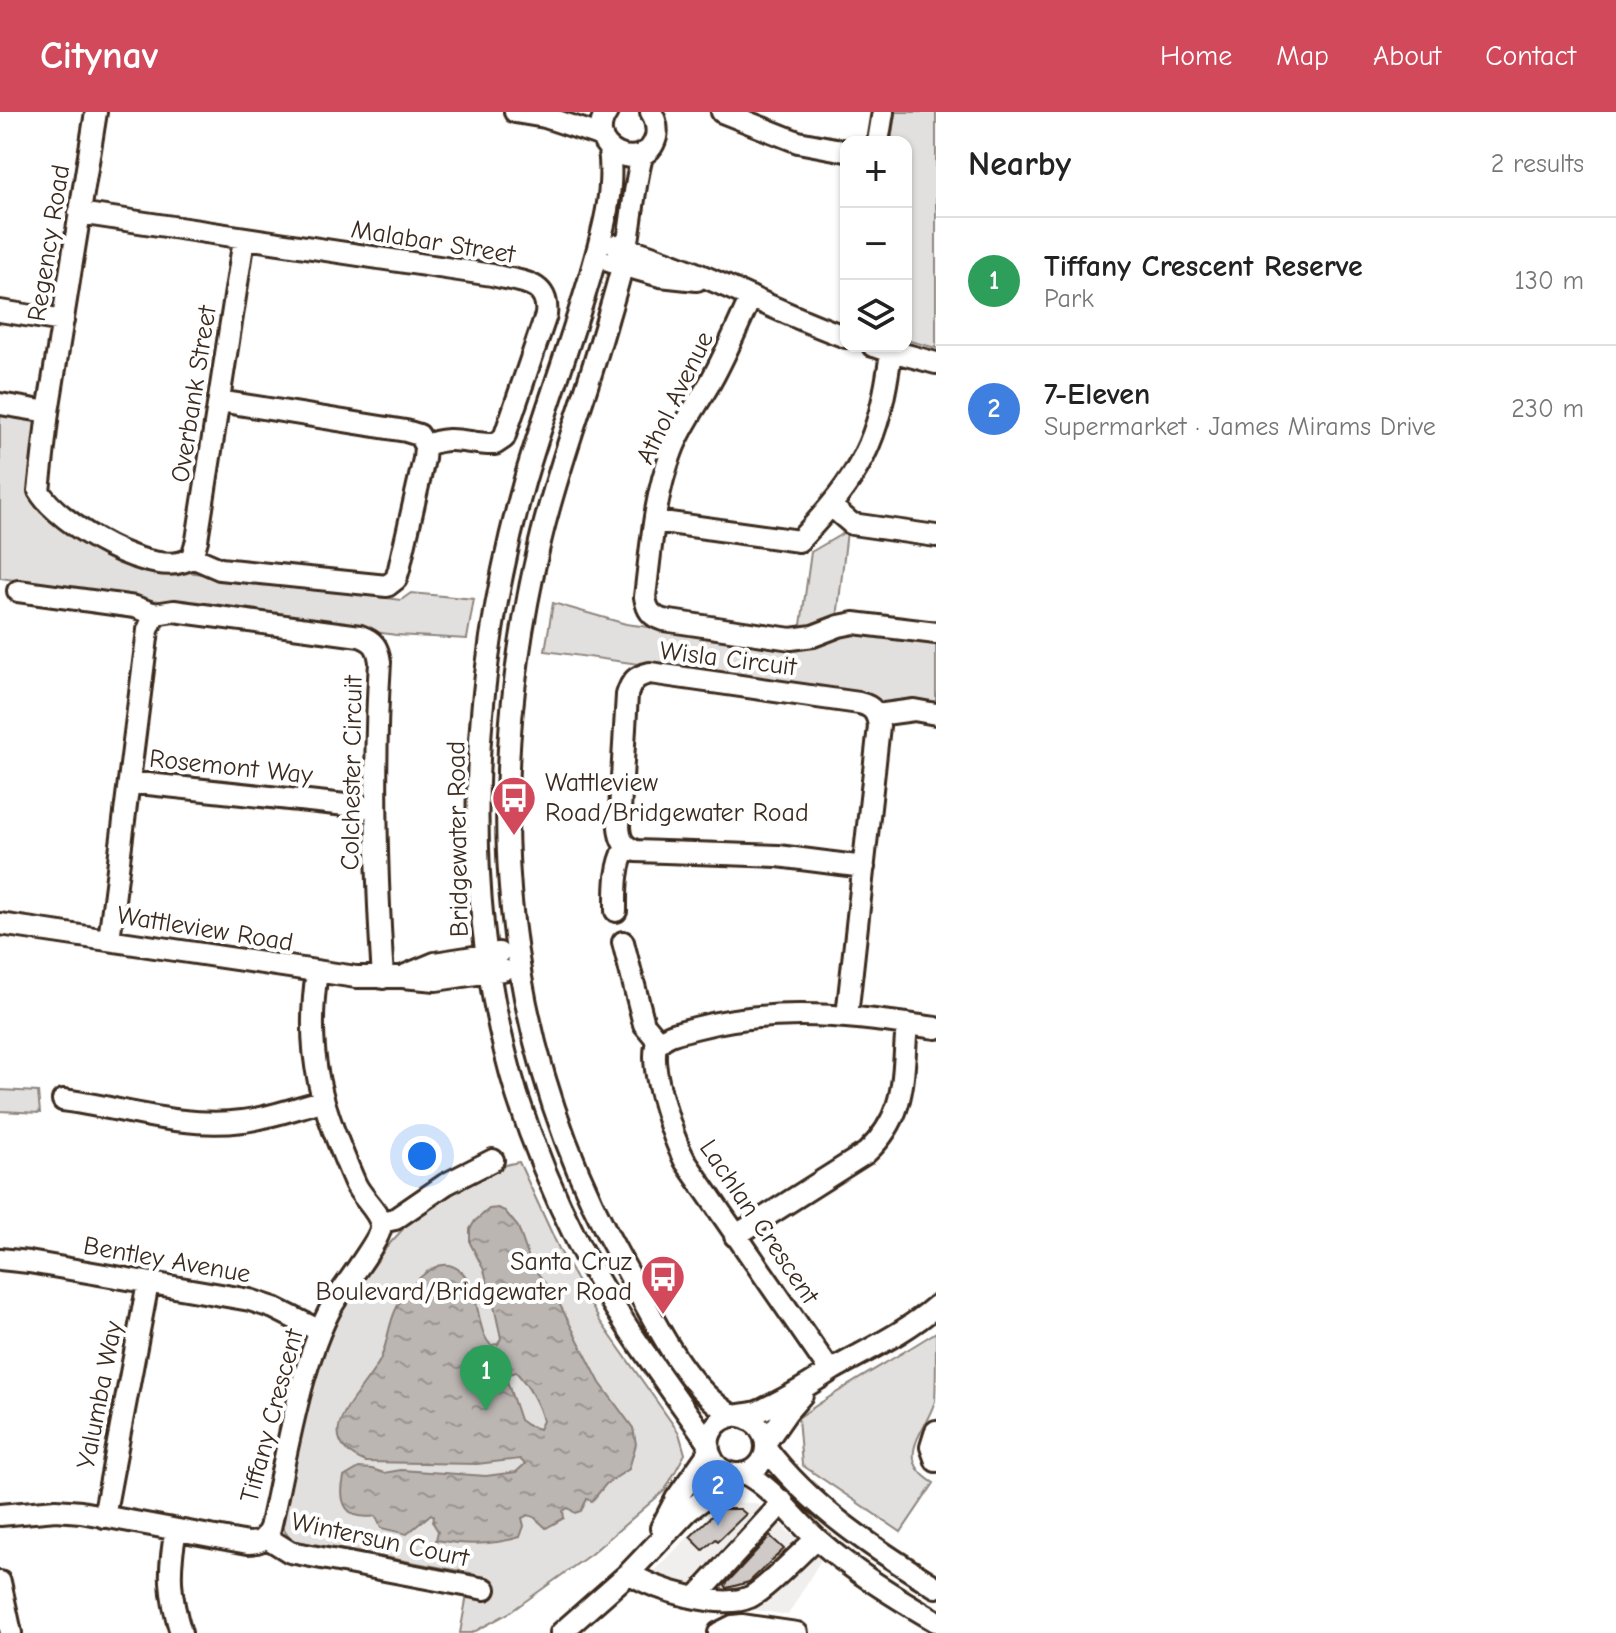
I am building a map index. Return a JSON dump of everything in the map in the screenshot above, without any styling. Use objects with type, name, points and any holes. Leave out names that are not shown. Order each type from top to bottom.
[{"type":"street","name":"Regency Road","points":[[96,112],[38,486],[44,498],[89,536],[125,553],[178,563],[192,557]]},
{"type":"street","points":[[515,112],[545,117],[588,116],[605,112]]},
{"type":"street","name":"Bridgewater Road","points":[[605,112],[601,127],[606,143],[610,194],[597,250],[526,479],[492,632],[478,798],[479,876],[488,963],[499,1023],[518,1096],[545,1171],[571,1228],[615,1309],[708,1447]]},
{"type":"street","name":"Bridgewater Road","points":[[651,112],[657,124],[655,141],[643,153],[624,256],[561,465],[527,606],[512,721],[507,808],[508,875],[529,1017],[548,1091],[574,1163],[607,1234],[693,1383],[716,1406],[736,1416]]},
{"type":"street","points":[[722,112],[798,142],[840,150]]},
{"type":"street","points":[[879,136],[883,112]]},
{"type":"street","points":[[545,117],[606,143],[628,157],[643,153]]},
{"type":"street","name":"Malabar Street","points":[[79,213],[492,275],[533,286],[544,294],[546,315],[504,438],[495,444],[454,438],[425,446]]},
{"type":"street","name":"Overbank Street","points":[[192,557],[244,239]]},
{"type":"street","points":[[597,250],[624,256],[660,276],[713,283],[840,334]]},
{"type":"street","name":"Athol Avenue","points":[[751,297],[710,383],[672,450],[655,521],[646,606],[655,617],[791,639],[813,636],[854,623],[936,633]]},
{"type":"street","points":[[0,311],[63,321]]},
{"type":"street","points":[[655,521],[799,541],[854,477],[879,423],[886,395],[882,352]]},
{"type":"street","points":[[894,352],[936,363]]},
{"type":"street","points":[[192,557],[220,569],[387,586],[396,579],[399,569],[425,446],[419,435],[406,431],[219,401]]},
{"type":"street","points":[[0,404],[48,412]]},
{"type":"street","points":[[831,506],[852,524],[936,536]]},
{"type":"street","points":[[18,591],[135,607],[155,614],[148,630],[109,940]]},
{"type":"street","name":"Colchester Circuit","points":[[155,614],[174,611],[360,636],[372,640],[379,650],[374,808],[376,878],[393,977]]},
{"type":"street","name":"Wisla Circuit","points":[[626,847],[620,838],[619,827],[627,695],[630,684],[639,675],[650,673],[859,703],[869,705],[877,715]]},
{"type":"street","points":[[847,1016],[879,726],[877,715],[914,710],[936,714]]},
{"type":"street","name":"Rosemont Way","points":[[129,782],[374,808]]},
{"type":"street","points":[[616,911],[616,878],[626,847],[636,851],[778,856],[864,867]]},
{"type":"street","name":"Wattleview Road","points":[[0,924],[317,972],[436,980],[488,963],[518,959]]},
{"type":"street","points":[[623,942],[644,1024],[659,1042],[671,1035],[752,1016],[847,1016],[936,1028]]},
{"type":"street","points":[[317,972],[311,1022],[312,1049],[322,1101],[360,1194],[381,1222],[395,1219],[446,1184],[493,1160]]},
{"type":"street","points":[[735,1236],[866,1153],[881,1139],[893,1122],[900,1100],[907,1024]]},
{"type":"street","name":"Lachlan Crescent","points":[[659,1042],[654,1061],[677,1146],[696,1181],[830,1371]]},
{"type":"street","points":[[63,1100],[175,1121],[211,1123],[243,1121],[322,1101]]},
{"type":"street","name":"Tiffany Crescent","points":[[0,1515],[56,1510],[248,1543],[258,1543],[266,1537],[320,1331],[344,1284],[380,1235],[381,1222]]},
{"type":"street","name":"Bentley Avenue","points":[[0,1259],[250,1300],[274,1308],[320,1331]]},
{"type":"street","name":"Yalumba Way","points":[[104,1517],[148,1283]]},
{"type":"street","points":[[651,1550],[676,1499],[708,1447],[716,1424],[757,1412],[812,1384],[870,1351],[936,1306]]},
{"type":"street","points":[[561,1633],[629,1573],[688,1511],[740,1473],[759,1464],[766,1445],[787,1412],[812,1384]]},
{"type":"street","points":[[736,1416],[758,1424],[766,1445],[798,1487],[855,1532],[936,1587]]},
{"type":"street","points":[[936,1431],[931,1447],[936,1461]]},
{"type":"street","points":[[708,1447],[719,1468],[740,1473],[769,1488],[816,1539],[858,1571],[936,1621]]},
{"type":"street","points":[[696,1597],[783,1502]]},
{"type":"street","points":[[176,1530],[169,1579],[181,1633]]},
{"type":"street","name":"Wintersun Court","points":[[266,1537],[290,1552],[485,1589]]},
{"type":"street","points":[[629,1573],[655,1587],[696,1597],[737,1600],[749,1597],[816,1539]]},
{"type":"street","points":[[0,1582],[11,1633]]},
{"type":"street","points":[[719,1633],[742,1625],[797,1633]]},
{"type":"shaded area","points":[[895,112],[936,112],[936,348],[912,342],[912,136],[892,136]]},
{"type":"shaded area","points":[[0,411],[28,417],[36,424],[38,430],[29,483],[31,494],[141,566],[401,600],[411,593],[474,599],[467,639],[396,635],[0,578]]},
{"type":"shaded area","points":[[847,531],[835,636],[848,632],[936,643],[936,706],[883,704],[869,696],[545,651],[553,603],[626,624],[798,647],[811,552]]},
{"type":"shaded area","points":[[0,1090],[38,1092],[40,1113],[0,1111]]},
{"type":"shaded area","points":[[519,1162],[560,1251],[600,1321],[679,1433],[685,1454],[665,1490],[591,1554],[509,1613],[472,1633],[460,1633],[471,1573],[291,1540],[282,1527],[305,1417],[320,1363],[329,1337],[353,1290],[403,1229],[404,1222],[473,1177]]},
{"type":"shaded area","points":[[936,1332],[935,1401],[919,1434],[914,1455],[915,1464],[922,1474],[934,1483],[901,1532],[802,1465],[798,1418]]},
{"type":"shaded area","points":[[724,1502],[756,1503],[821,1560],[788,1615],[633,1591]]},
{"type":"water","points":[[489,1209],[505,1211],[518,1227],[531,1264],[558,1301],[600,1383],[633,1428],[636,1444],[629,1469],[606,1484],[592,1501],[587,1499],[581,1511],[575,1513],[568,1508],[563,1511],[564,1518],[546,1528],[534,1517],[528,1515],[522,1518],[524,1526],[520,1537],[510,1540],[457,1543],[436,1540],[438,1531],[431,1514],[407,1534],[381,1528],[376,1516],[358,1516],[346,1508],[342,1495],[344,1477],[359,1468],[384,1473],[401,1470],[486,1476],[516,1472],[525,1464],[520,1459],[477,1464],[366,1462],[348,1452],[340,1440],[339,1427],[344,1414],[380,1360],[397,1307],[412,1285],[427,1272],[444,1265],[462,1272],[473,1292],[485,1337],[491,1345],[498,1344],[501,1338],[494,1306],[484,1270],[470,1243],[470,1229]],"holes":[[[516,1372],[541,1415],[543,1421],[539,1429],[520,1420],[505,1375]]]},
{"type":"building","points":[[719,1509],[740,1509],[746,1514],[718,1541],[716,1539],[703,1550],[690,1537]]},
{"type":"building","points":[[770,1536],[784,1549],[749,1582],[727,1588],[725,1585]]},
{"type":"place","name":"Wattleview Road/Bridgewater Road","points":[[514,837]]},
{"type":"place","name":"Santa Cruz Boulevard/Bridgewater Road","points":[[663,1316]]},
{"type":"place","name":"Tiffany Crescent Reserve","points":[[486,1411]]},
{"type":"place","name":"7-Eleven","points":[[718,1526]]}]
